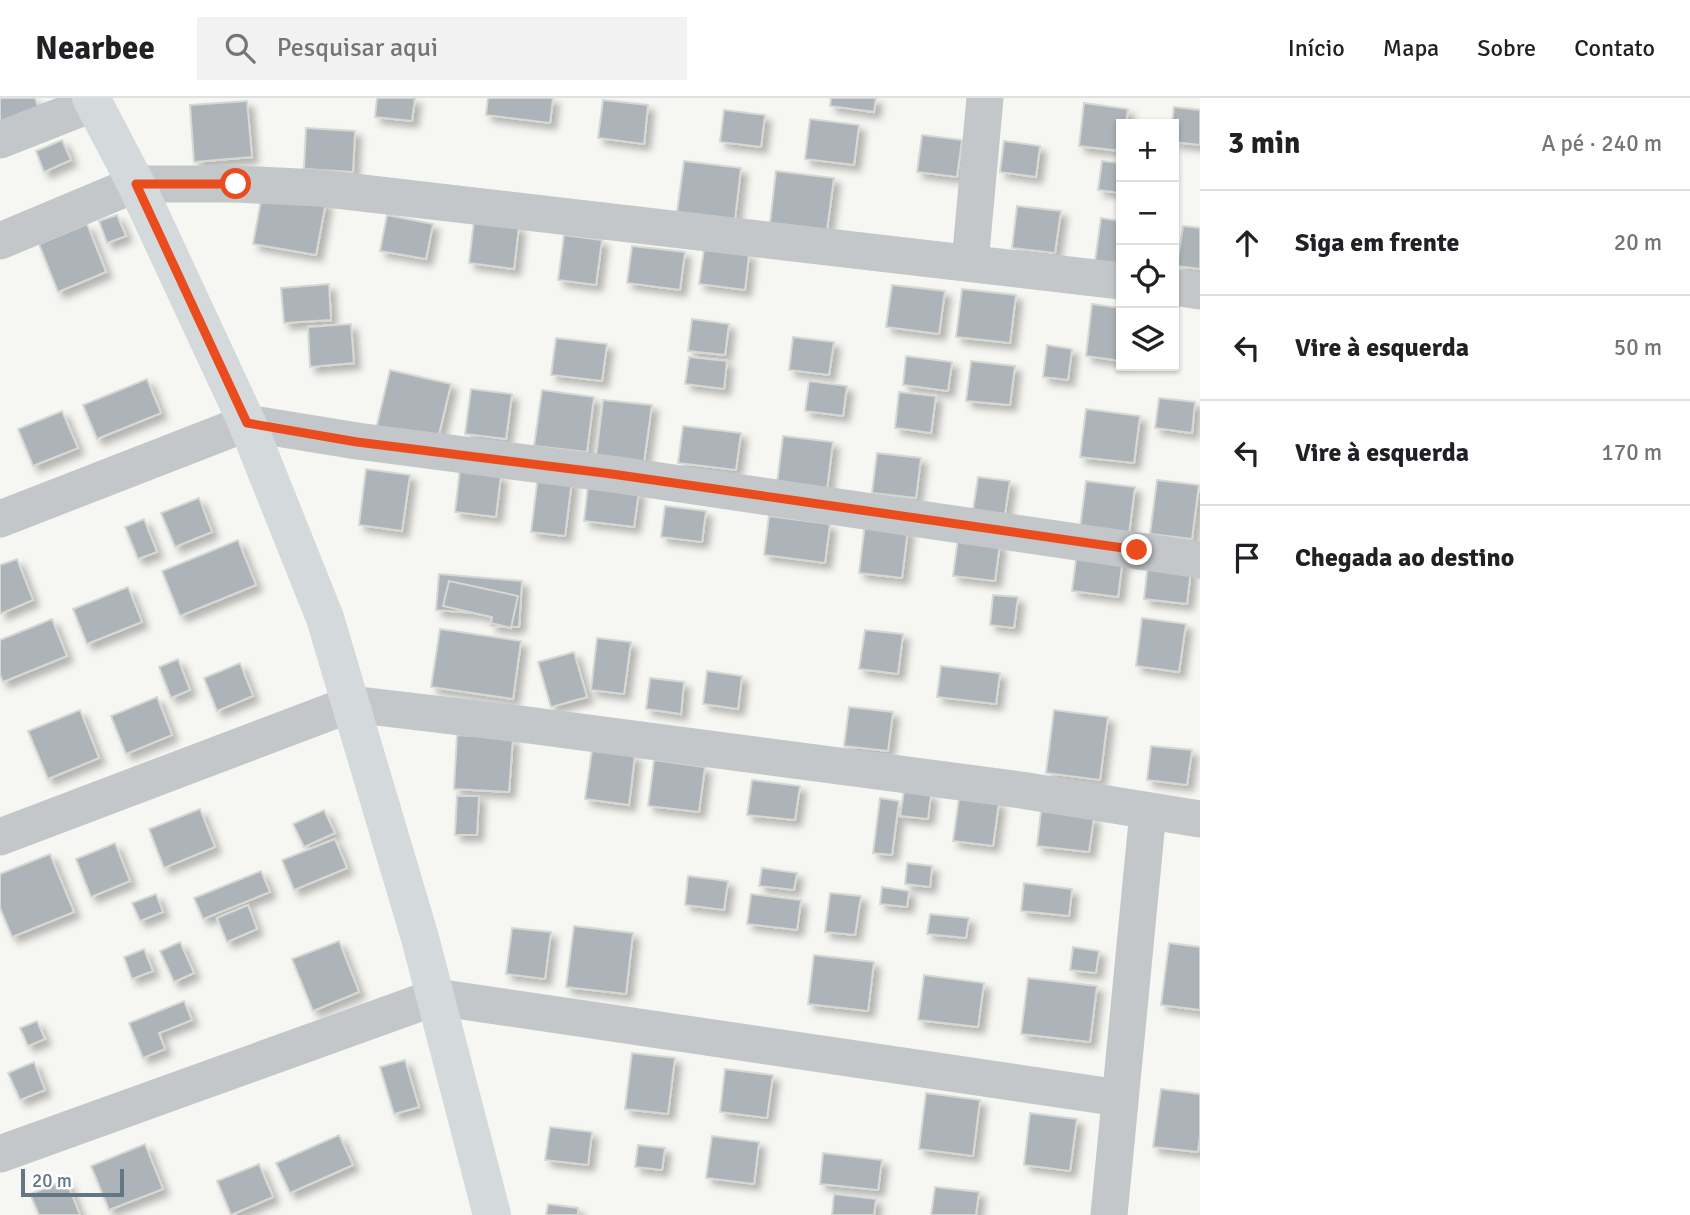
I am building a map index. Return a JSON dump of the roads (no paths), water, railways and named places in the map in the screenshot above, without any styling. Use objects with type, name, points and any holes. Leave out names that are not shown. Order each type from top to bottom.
[{"type":"main road","points":[[92,100],[136,184],[247,423],[325,618],[420,938],[492,1215]]},
{"type":"street","points":[[970,263],[985,98]]},
{"type":"street","points":[[0,140],[92,100]]},
{"type":"street","points":[[0,241],[136,184],[236,184],[319,188],[1116,280]]},
{"type":"street","points":[[1179,288],[1200,291]]},
{"type":"street","points":[[0,519],[247,423],[357,442],[626,476],[1200,560]]},
{"type":"street","points":[[0,837],[351,704],[994,787],[1200,819]]},
{"type":"street","points":[[1109,1215],[1148,811]]},
{"type":"street","points":[[0,1154],[436,997],[1119,1098]]}]
